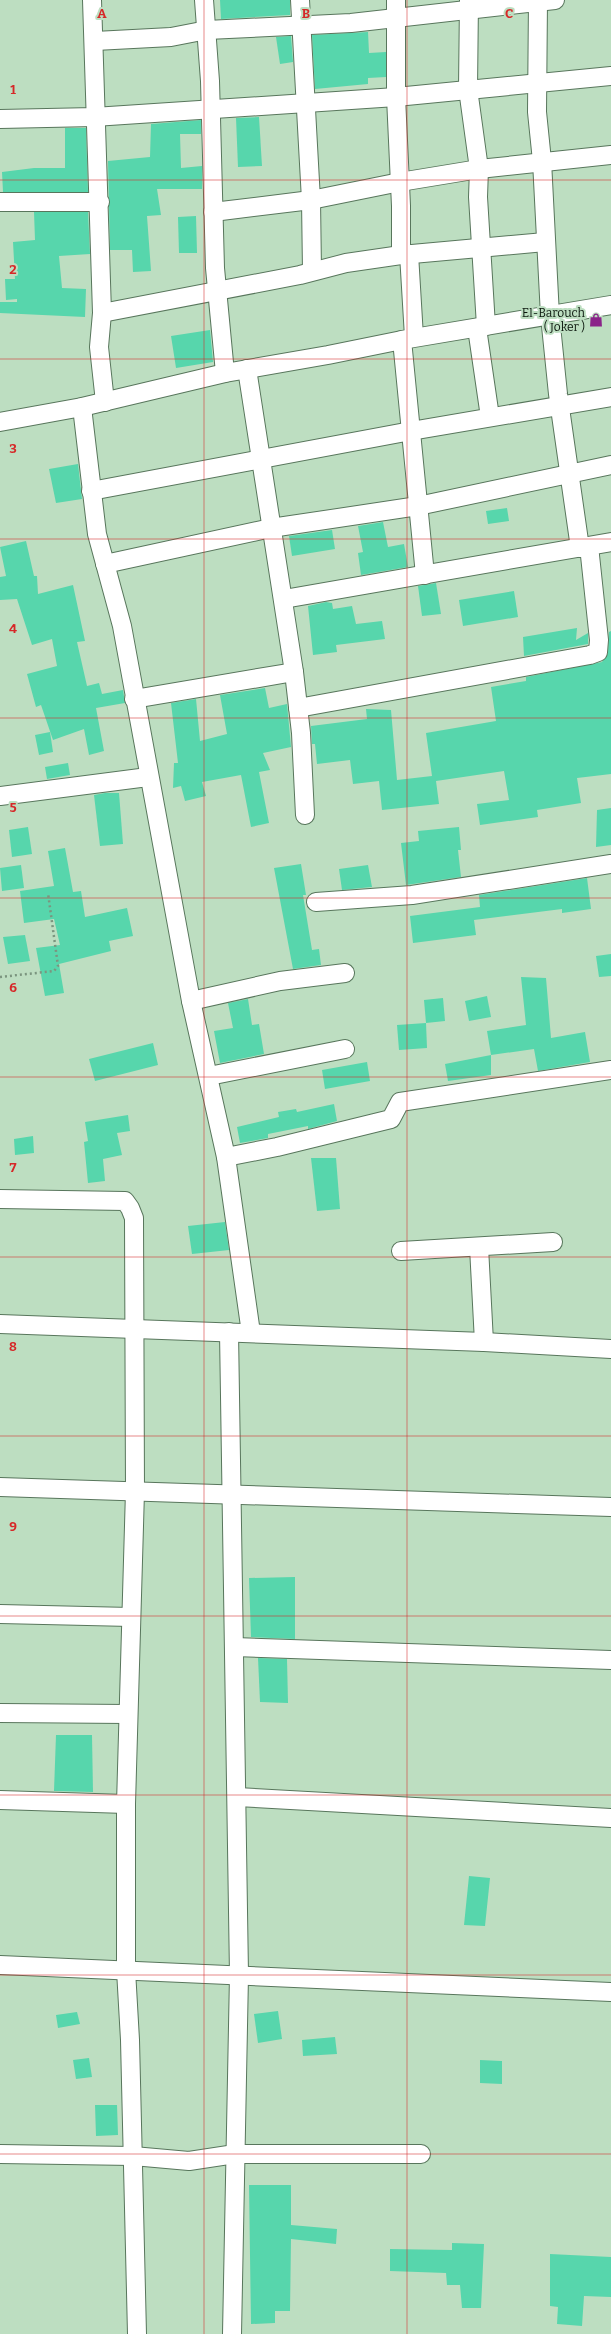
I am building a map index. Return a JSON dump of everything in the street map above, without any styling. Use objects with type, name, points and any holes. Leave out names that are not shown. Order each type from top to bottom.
[{"type":"street","points":[[92,0],[95,41],[94,117],[100,202],[102,313],[99,347],[104,402]]},
{"type":"street","points":[[204,0],[211,110],[213,212],[217,291],[225,373]]},
{"type":"street","points":[[300,0],[311,200],[312,271]]},
{"type":"street","points":[[95,41],[171,37],[207,30],[351,23],[397,9],[544,1],[537,112],[542,161],[550,316],[559,405],[569,474],[585,547],[599,640],[598,652],[590,655],[298,708]]},
{"type":"street","points":[[469,5],[468,89],[479,169],[482,327],[490,417]]},
{"type":"street","points":[[397,9],[396,97],[405,254],[411,431],[425,575]]},
{"type":"street","points":[[0,120],[94,117],[396,97],[611,76]]},
{"type":"street","points":[[213,212],[311,200],[400,182],[479,169],[542,161],[611,155]]},
{"type":"street","points":[[0,202],[100,202]]},
{"type":"street","points":[[102,313],[405,254],[545,242]]},
{"type":"street","points":[[0,422],[82,407],[225,373],[328,356],[408,338],[611,305]]},
{"type":"street","points":[[247,369],[294,672],[298,708],[305,815]]},
{"type":"street","points":[[92,491],[182,473],[261,461],[411,431],[611,397]]},
{"type":"street","points":[[82,407],[97,534],[122,626],[148,777],[191,1001],[210,1076],[226,1157],[251,1333]]},
{"type":"street","points":[[105,564],[271,528],[418,506],[611,465]]},
{"type":"street","points":[[284,600],[611,542]]},
{"type":"street","points":[[134,698],[294,672]]},
{"type":"street","points":[[0,796],[148,777]]},
{"type":"street","points":[[316,902],[412,895],[611,864]]},
{"type":"street","points":[[191,1001],[280,981],[345,973]]},
{"type":"street","points":[[210,1076],[345,1049]]},
{"type":"street","points":[[226,1157],[277,1147],[391,1119],[400,1102],[611,1070]]},
{"type":"street","points":[[0,1199],[125,1201],[134,1218],[134,1491],[126,1804],[126,1970],[133,2156],[137,2334]]},
{"type":"street","points":[[401,1251],[553,1242]]},
{"type":"street","points":[[479,1246],[484,1342]]},
{"type":"street","points":[[0,1324],[484,1342],[611,1349]]},
{"type":"street","points":[[229,1332],[237,1797],[238,1975],[232,2334]]},
{"type":"street","points":[[0,1487],[611,1507]]},
{"type":"street","points":[[0,1614],[131,1617]]},
{"type":"street","points":[[234,1647],[611,1660]]},
{"type":"street","points":[[0,1713],[128,1714]]},
{"type":"street","points":[[237,1797],[611,1818]]},
{"type":"street","points":[[0,1800],[126,1804]]},
{"type":"street","points":[[0,1965],[611,1992]]},
{"type":"street","points":[[0,2154],[133,2156],[189,2161],[235,2154],[421,2154]]},
{"type":"path","points":[[0,978],[54,971],[58,966],[48,893]]},
{"type":"building","points":[[220,0],[290,0],[290,15],[221,19]]},
{"type":"building","points":[[368,32],[369,53],[386,52],[386,77],[368,78],[368,84],[315,89],[312,35]]},
{"type":"building","points":[[291,36],[293,62],[280,64],[276,37]]},
{"type":"building","points":[[259,117],[262,166],[238,167],[236,118]]},
{"type":"building","points":[[201,120],[201,134],[180,134],[181,168],[202,166],[202,189],[157,189],[161,215],[147,216],[151,271],[133,272],[132,250],[110,250],[108,161],[150,157],[151,124]]},
{"type":"building","points":[[65,128],[86,128],[88,192],[3,192],[2,172],[34,168],[65,168]]},
{"type":"building","points":[[34,212],[88,212],[90,254],[59,256],[62,288],[86,289],[85,317],[0,313],[0,302],[17,302],[17,299],[6,300],[5,279],[15,279],[13,242],[35,240]]},
{"type":"building","points":[[196,216],[197,253],[179,253],[178,217]]},
{"type":"building","points":[[210,330],[213,362],[176,368],[171,336]]},
{"type":"building","points":[[78,464],[82,499],[56,503],[49,469]]},
{"type":"building","points":[[507,508],[509,521],[488,524],[486,511]]},
{"type":"building","points":[[383,522],[388,547],[404,544],[408,567],[361,575],[358,553],[363,552],[358,526]]},
{"type":"building","points":[[332,530],[335,549],[292,556],[289,536]]},
{"type":"building","points":[[26,541],[34,576],[37,576],[38,594],[73,585],[85,641],[77,642],[87,686],[99,683],[102,694],[123,690],[125,703],[96,708],[104,751],[89,755],[84,729],[53,740],[41,705],[36,707],[27,674],[57,666],[52,639],[32,645],[17,599],[0,600],[0,577],[6,576],[0,547]]},
{"type":"building","points":[[436,583],[441,614],[422,616],[418,586]]},
{"type":"building","points":[[514,591],[518,617],[463,626],[459,600]]},
{"type":"building","points":[[326,602],[332,603],[333,609],[352,606],[356,624],[382,621],[385,639],[336,645],[337,652],[313,655],[308,606]]},
{"type":"building","points":[[577,628],[576,640],[588,633],[588,644],[524,656],[523,637]]},
{"type":"building","points":[[611,631],[611,774],[577,778],[581,803],[537,810],[538,817],[480,825],[477,804],[509,800],[504,771],[436,781],[439,804],[382,810],[379,781],[353,784],[350,760],[317,764],[315,744],[312,744],[311,726],[367,719],[366,709],[391,710],[397,780],[432,776],[426,733],[496,721],[491,687],[526,681],[526,677],[602,662],[608,653],[609,632]]},
{"type":"building","points":[[265,688],[269,708],[287,704],[291,747],[263,753],[270,770],[259,772],[269,823],[251,827],[241,775],[202,782],[206,796],[185,801],[181,786],[173,788],[174,763],[178,763],[171,703],[196,699],[200,741],[227,734],[220,695]]},
{"type":"building","points":[[50,732],[53,752],[39,755],[35,735]]},
{"type":"building","points":[[68,763],[70,775],[47,779],[45,767]]},
{"type":"building","points":[[119,793],[123,844],[100,846],[94,795]]},
{"type":"building","points":[[611,808],[611,845],[596,847],[597,810]]},
{"type":"building","points":[[28,827],[32,854],[12,857],[9,830]]},
{"type":"building","points":[[459,827],[461,850],[458,850],[461,877],[406,885],[401,843],[419,841],[418,831]]},
{"type":"building","points":[[65,848],[73,892],[81,891],[85,917],[127,908],[133,936],[109,941],[111,951],[59,964],[64,993],[45,996],[36,948],[60,945],[54,919],[24,923],[20,891],[54,886],[48,851]]},
{"type":"building","points":[[301,864],[306,895],[303,895],[312,950],[319,949],[321,965],[293,969],[274,868]]},
{"type":"building","points":[[21,865],[24,888],[2,891],[0,868]]},
{"type":"building","points":[[368,865],[372,887],[342,890],[339,869]]},
{"type":"building","points":[[587,878],[591,909],[562,913],[562,909],[474,920],[476,935],[413,943],[410,916],[480,907],[479,895]]},
{"type":"building","points":[[25,935],[30,961],[8,964],[3,937]]},
{"type":"building","points":[[611,954],[611,976],[599,977],[596,956]]},
{"type":"building","points":[[521,977],[546,978],[551,1038],[585,1032],[590,1062],[538,1071],[534,1049],[491,1055],[487,1031],[526,1025]]},
{"type":"building","points":[[487,996],[491,1017],[469,1021],[465,1001]]},
{"type":"building","points":[[443,998],[445,1021],[426,1023],[424,1000]]},
{"type":"building","points":[[248,999],[252,1025],[259,1024],[264,1054],[220,1063],[214,1031],[233,1028],[228,1003]]},
{"type":"building","points":[[426,1023],[427,1048],[399,1050],[397,1025]]},
{"type":"building","points":[[153,1043],[158,1065],[95,1081],[89,1059]]},
{"type":"building","points":[[491,1055],[491,1075],[448,1081],[445,1064]]},
{"type":"building","points":[[367,1062],[370,1081],[325,1089],[322,1070]]},
{"type":"building","points":[[334,1104],[337,1121],[308,1129],[308,1126],[268,1134],[268,1138],[240,1143],[237,1127],[279,1117],[278,1112],[296,1109],[297,1112]]},
{"type":"building","points":[[128,1115],[130,1131],[117,1133],[122,1155],[103,1159],[105,1181],[88,1183],[84,1142],[88,1141],[85,1122]]},
{"type":"building","points":[[33,1136],[34,1153],[15,1155],[14,1139]]},
{"type":"building","points":[[311,1158],[336,1158],[340,1209],[317,1211]]},
{"type":"building","points":[[225,1222],[229,1250],[192,1254],[188,1226]]},
{"type":"building","points":[[295,1577],[295,1639],[251,1637],[249,1578]]},
{"type":"building","points":[[258,1658],[287,1659],[288,1703],[260,1702]]},
{"type":"building","points":[[56,1735],[92,1735],[93,1792],[54,1791]]},
{"type":"building","points":[[469,1876],[490,1878],[485,1926],[464,1925]]},
{"type":"building","points":[[278,2011],[282,2039],[258,2043],[254,2014]]},
{"type":"building","points":[[77,2012],[80,2024],[58,2028],[56,2015]]},
{"type":"building","points":[[335,2037],[337,2054],[303,2056],[302,2040]]},
{"type":"building","points":[[89,2058],[92,2077],[76,2079],[73,2060]]},
{"type":"building","points":[[480,2060],[502,2061],[502,2084],[480,2083]]},
{"type":"building","points":[[95,2105],[117,2105],[118,2135],[96,2136]]},
{"type":"building","points":[[249,2185],[291,2185],[291,2225],[337,2229],[336,2244],[291,2239],[290,2311],[275,2311],[275,2323],[251,2324]]},
{"type":"building","points":[[452,2243],[484,2244],[481,2308],[462,2308],[460,2285],[447,2285],[446,2273],[390,2271],[390,2249],[452,2250]]},
{"type":"building","points":[[550,2254],[611,2257],[611,2297],[584,2296],[582,2326],[557,2324],[558,2307],[550,2306]]},
{"type":"place","name":"El-Barouch ( Joker )","points":[[596,320]]}]
